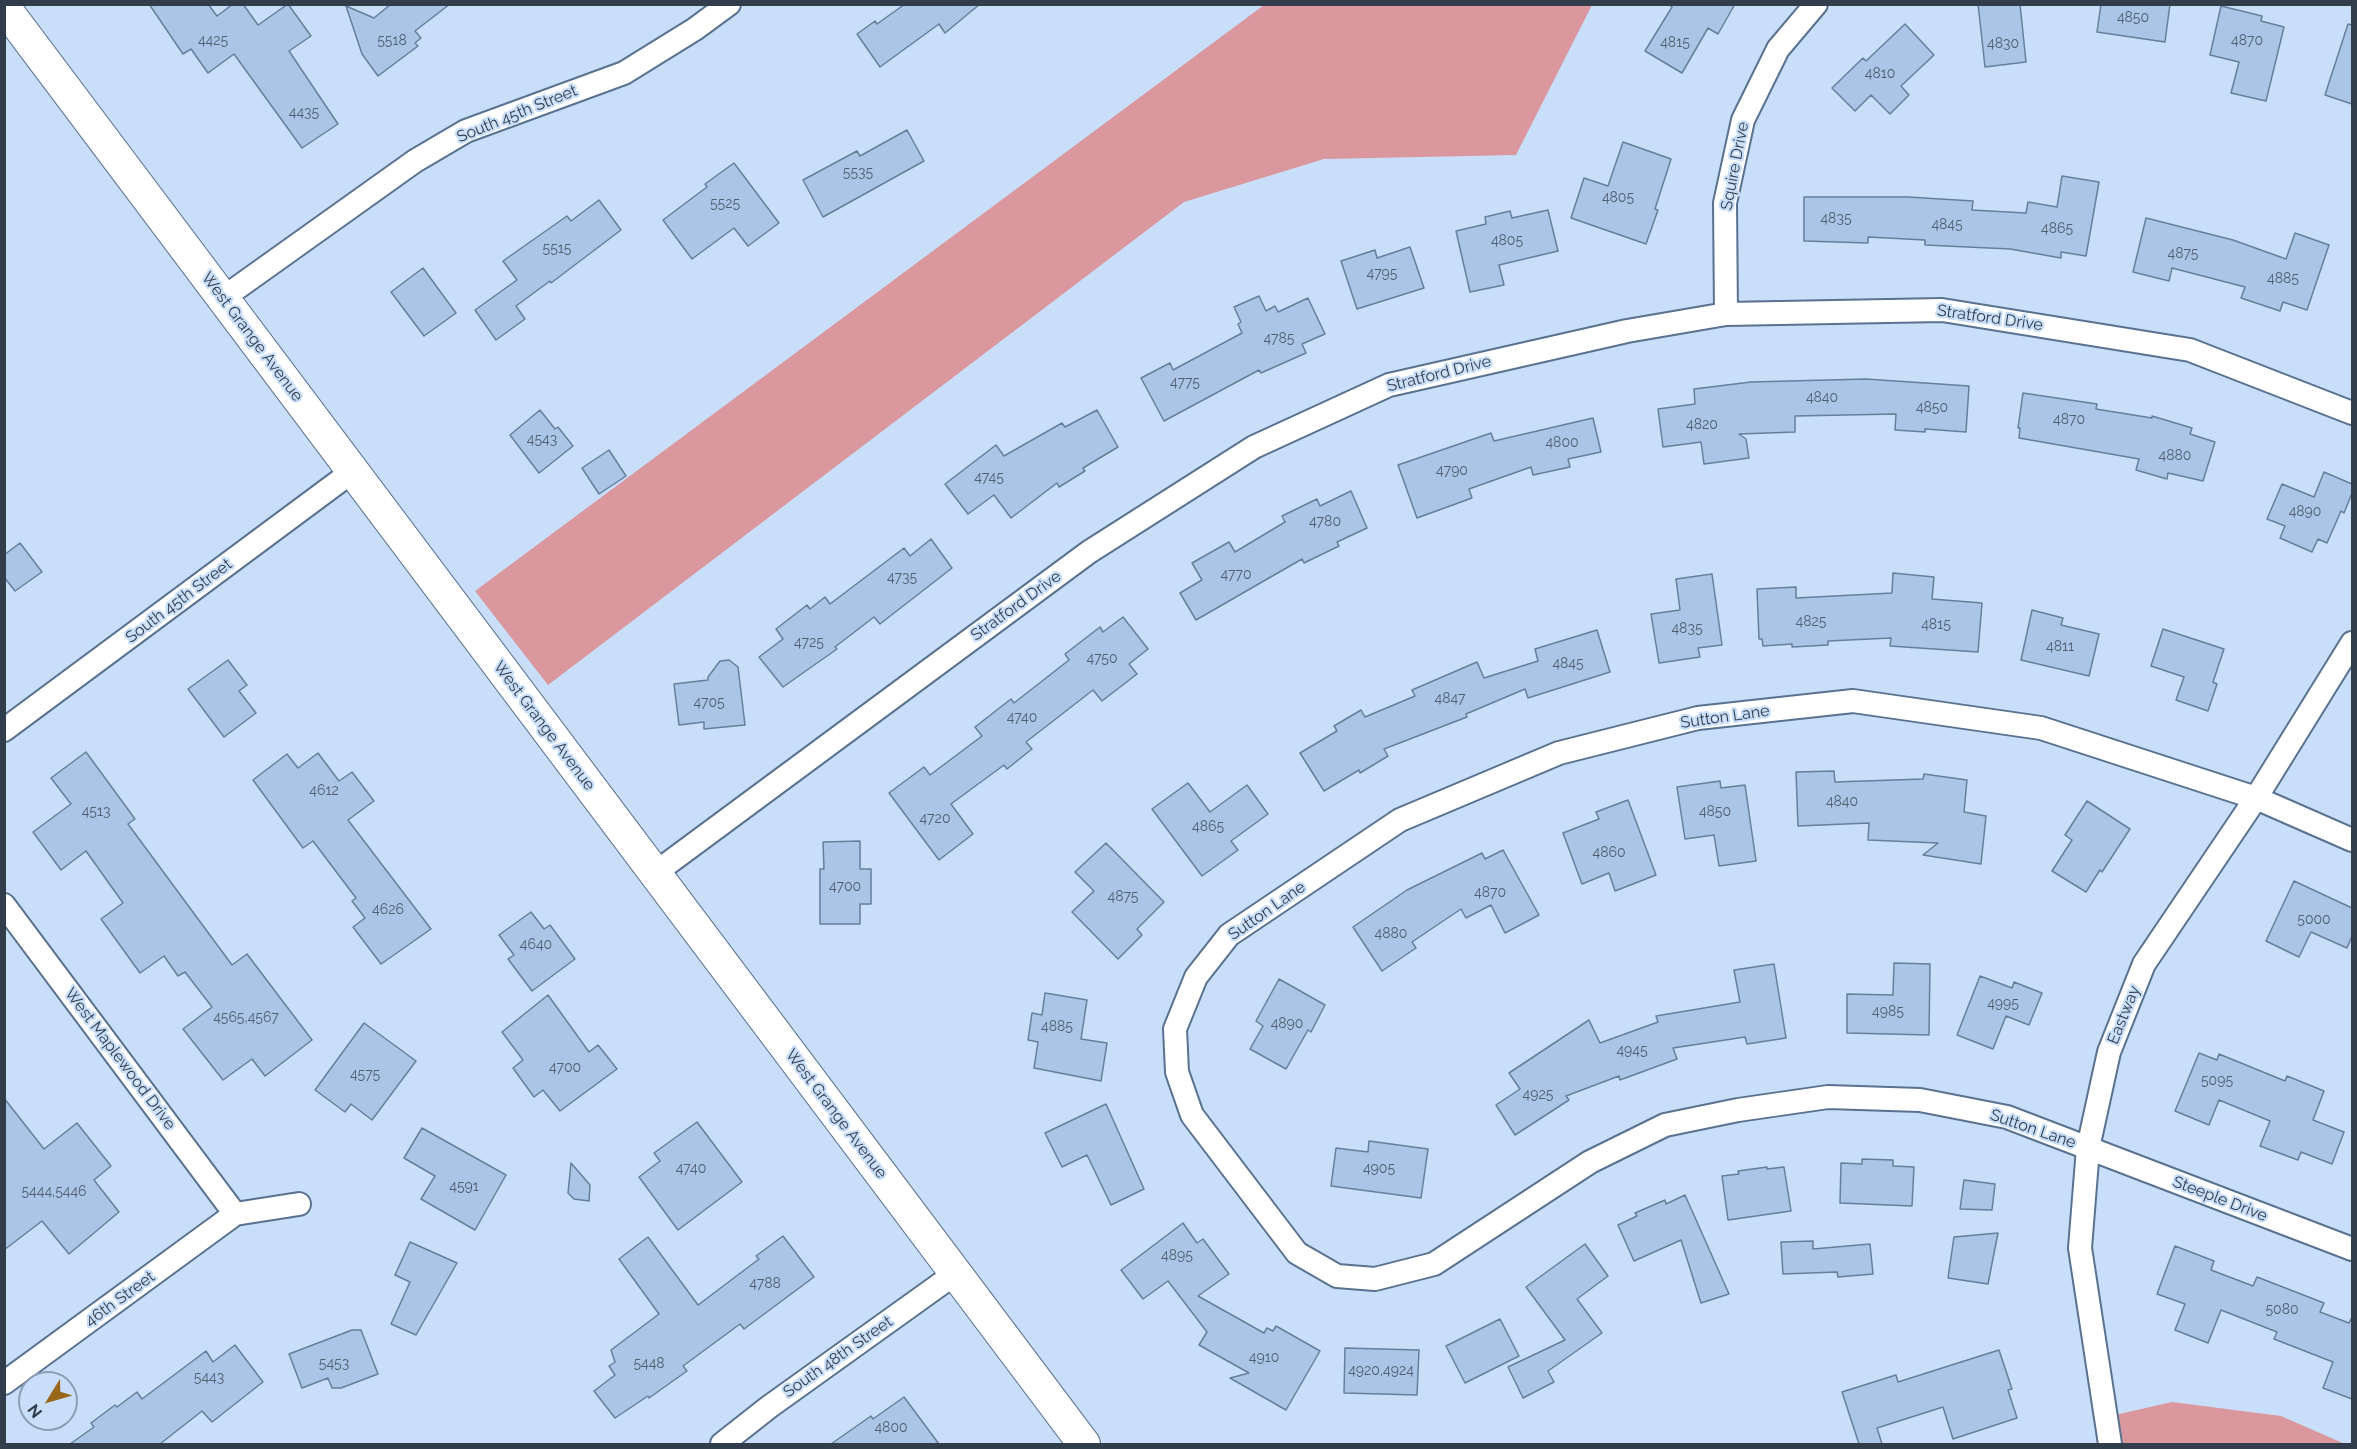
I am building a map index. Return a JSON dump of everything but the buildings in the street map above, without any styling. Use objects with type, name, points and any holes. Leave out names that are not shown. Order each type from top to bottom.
[{"type":"street","name":"South 45th Street","points":[[223,298],[415,161],[466,131],[624,73],[695,29],[729,4]]},
{"type":"street","name":"Squire Drive","points":[[1726,314],[1725,203],[1743,120],[1778,49],[1816,4]]},
{"type":"street","name":"West Grange Avenue","points":[[4,7],[1084,1444]]},
{"type":"street","name":"Stratford Drive","points":[[655,873],[1089,552],[1254,447],[1389,384],[1627,331],[1726,314],[1942,309],[2190,350],[2352,413]]},
{"type":"street","name":"South 45th Street","points":[[4,730],[353,471]]},
{"type":"street","name":"Eastway","points":[[2110,1444],[2080,1248],[2088,1148],[2109,1052],[2144,964],[2256,798],[2352,643]]},
{"type":"street","name":"Sutton Lane","points":[[2088,1148],[2007,1117],[1920,1100],[1828,1097],[1738,1110],[1665,1125],[1590,1162],[1434,1264],[1375,1279],[1337,1276],[1297,1252],[1192,1115],[1177,1072],[1175,1029],[1196,977],[1228,935],[1400,820],[1559,753],[1698,718],[1853,701],[2041,728],[2256,798],[2352,840]]},
{"type":"street","name":"West Maplewood Drive","points":[[4,905],[236,1214]]},
{"type":"street","name":"Steeple Drive","points":[[2088,1148],[2352,1249]]},
{"type":"street","points":[[236,1214],[299,1204]]},
{"type":"street","name":"46th Street","points":[[4,1383],[236,1214]]},
{"type":"street","name":"South 48th Street","points":[[723,1444],[769,1407],[956,1273]]},
{"type":"shaded area","points":[[1264,5],[1592,5],[1516,155],[1324,159],[1184,202],[548,685],[475,591]]},
{"type":"shaded area","points":[[2172,1402],[2281,1416],[2345,1444],[2123,1444],[2115,1415]]}]
